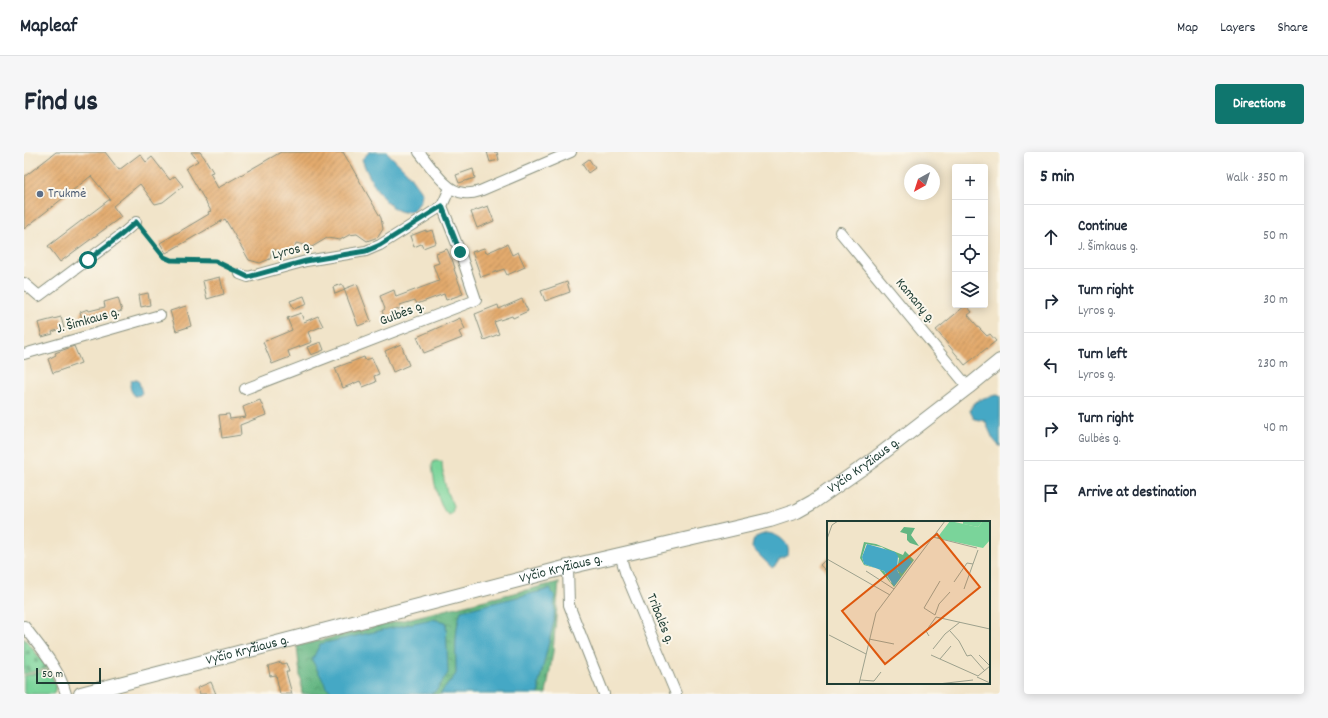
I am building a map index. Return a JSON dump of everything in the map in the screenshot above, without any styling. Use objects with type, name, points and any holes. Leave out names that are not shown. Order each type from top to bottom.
[{"type":"street","points":[[419,152],[450,188],[463,194],[470,194],[480,191],[571,152]]},
{"type":"street","points":[[442,206],[450,188]]},
{"type":"street","name":"Lyros g.","points":[[240,274],[248,277],[306,261],[366,251],[380,245],[442,206]]},
{"type":"street","name":"Gulbės g.","points":[[245,390],[476,300],[460,252],[442,206]]},
{"type":"street","points":[[24,283],[38,296],[121,235],[136,222]]},
{"type":"street","name":"Kamanų g.","points":[[840,232],[968,387]]},
{"type":"street","name":"J. Šimkaus g.","points":[[24,354],[160,315]]},
{"type":"street","name":"Vyčio Kryžiaus g.","points":[[81,694],[568,567],[770,520],[797,511],[814,502],[872,461],[1000,361]]},
{"type":"street","name":"Tribalės g.","points":[[620,554],[676,694]]},
{"type":"street","points":[[568,567],[568,605],[604,694]]},
{"type":"street","points":[[24,626],[55,667],[64,684],[66,694]]},
{"type":"path","points":[[136,222],[164,257],[171,260],[215,261],[240,274]]},
{"type":"green space","points":[[434,461],[442,462],[446,488],[453,506],[452,513],[448,515],[441,505],[437,492],[432,465]]},
{"type":"green space","points":[[559,582],[553,652],[546,694],[539,694],[539,683],[545,652],[458,620],[456,640],[456,674],[440,694],[431,694],[437,690],[446,623],[432,619],[327,688],[336,694],[302,694],[297,646]]},
{"type":"green space","points":[[24,638],[48,668],[24,674]]},
{"type":"green space","points":[[49,670],[55,685],[55,691],[53,694],[24,694],[24,676]]},
{"type":"water","points":[[369,152],[387,152],[407,172],[422,193],[421,200],[413,210],[404,212],[397,210],[384,199],[372,182],[362,159]]},
{"type":"water","points":[[136,379],[139,382],[142,393],[135,396],[131,390],[130,384],[132,380]]},
{"type":"water","points":[[997,395],[1000,396],[1000,447],[993,439],[985,421],[974,419],[970,411],[977,401]]},
{"type":"water","points":[[767,533],[779,537],[788,547],[788,555],[779,560],[772,568],[752,548],[753,541],[756,537]]},
{"type":"water","points":[[550,589],[555,596],[554,621],[539,683],[539,694],[440,694],[456,674],[456,634],[461,611]]},
{"type":"water","points":[[432,619],[446,622],[448,673],[437,690],[431,694],[336,694],[327,688],[312,660],[320,644]]},
{"type":"building","points":[[56,152],[105,152],[119,170],[140,154],[146,162],[152,157],[170,180],[175,176],[183,186],[163,202],[155,204],[140,184],[113,206],[121,217],[60,262],[48,246],[110,199],[91,176],[24,229],[24,177]]},
{"type":"building","points":[[191,152],[200,152],[204,157],[213,172],[210,173],[218,188],[281,152],[343,152],[381,218],[383,229],[378,237],[367,241],[357,234],[349,235],[340,240],[327,238],[312,247],[296,243],[295,248],[286,253],[273,249],[270,259],[260,263],[249,260],[225,219],[166,253],[160,243],[209,214],[208,212],[211,211],[186,168],[198,161]]},
{"type":"building","points":[[487,152],[497,152],[499,160],[490,162]]},
{"type":"building","points":[[589,159],[595,168],[588,173],[582,164]]},
{"type":"building","points":[[473,169],[475,178],[459,183],[456,175]]},
{"type":"building","points":[[488,206],[494,221],[477,228],[471,212]]},
{"type":"building","points":[[426,230],[426,232],[432,230],[436,243],[423,248],[421,244],[414,247],[410,236]]},
{"type":"building","points":[[507,244],[512,255],[518,252],[525,267],[507,275],[504,269],[481,277],[472,252],[484,248],[486,253]]},
{"type":"building","points":[[447,249],[452,259],[463,294],[446,300],[444,294],[417,304],[415,300],[400,305],[401,308],[394,311],[397,316],[386,321],[382,311],[385,309],[380,296],[394,290],[396,297],[439,281],[433,265],[439,263],[436,253]]},
{"type":"building","points":[[220,277],[224,294],[207,299],[203,281]]},
{"type":"building","points":[[567,282],[570,292],[545,301],[541,291]]},
{"type":"building","points":[[342,284],[345,290],[335,294],[333,287]]},
{"type":"building","points":[[357,284],[371,321],[358,326],[344,289]]},
{"type":"building","points":[[148,293],[150,305],[141,307],[139,295]]},
{"type":"building","points":[[304,296],[307,304],[294,309],[290,301]]},
{"type":"building","points":[[118,298],[122,311],[109,314],[110,316],[101,319],[100,317],[83,322],[80,312],[88,309],[89,311],[105,307],[104,302]]},
{"type":"building","points":[[522,299],[528,311],[513,318],[512,316],[494,322],[499,334],[484,340],[475,314],[498,305],[499,309]]},
{"type":"building","points":[[186,306],[191,326],[176,331],[170,311]]},
{"type":"building","points":[[962,308],[969,308],[972,312],[968,315],[987,336],[990,334],[996,341],[965,365],[936,330]]},
{"type":"building","points":[[301,313],[304,322],[318,316],[323,326],[308,332],[312,342],[288,351],[290,357],[272,364],[263,342],[292,330],[287,318]]},
{"type":"building","points":[[61,317],[64,328],[52,332],[53,334],[42,337],[38,323]]},
{"type":"building","points":[[460,318],[465,329],[459,332],[462,338],[424,353],[417,337]]},
{"type":"building","points":[[321,342],[324,350],[311,355],[307,347]]},
{"type":"building","points":[[401,344],[409,365],[393,372],[385,351]]},
{"type":"building","points":[[74,346],[81,363],[53,373],[48,359],[56,355],[55,353]]},
{"type":"building","points":[[364,357],[365,360],[372,358],[379,374],[374,376],[376,382],[363,387],[360,381],[343,388],[335,368]]},
{"type":"building","points":[[260,400],[266,415],[240,425],[241,435],[222,438],[219,415],[229,414],[230,419],[246,417],[243,407]]},
{"type":"building","points":[[827,558],[827,572],[820,565]]},
{"type":"building","points":[[281,662],[282,664],[286,663],[289,672],[286,672],[292,694],[280,694],[276,675],[270,676],[268,666]]},
{"type":"building","points":[[211,682],[216,694],[200,694],[197,688]]},
{"type":"place","name":"Trukmė","points":[[40,194]]},
{"type":"route","points":[[88,260],[136,222],[164,257],[171,260],[215,261],[248,277],[306,261],[366,251],[380,245],[442,206],[460,252]]}]
